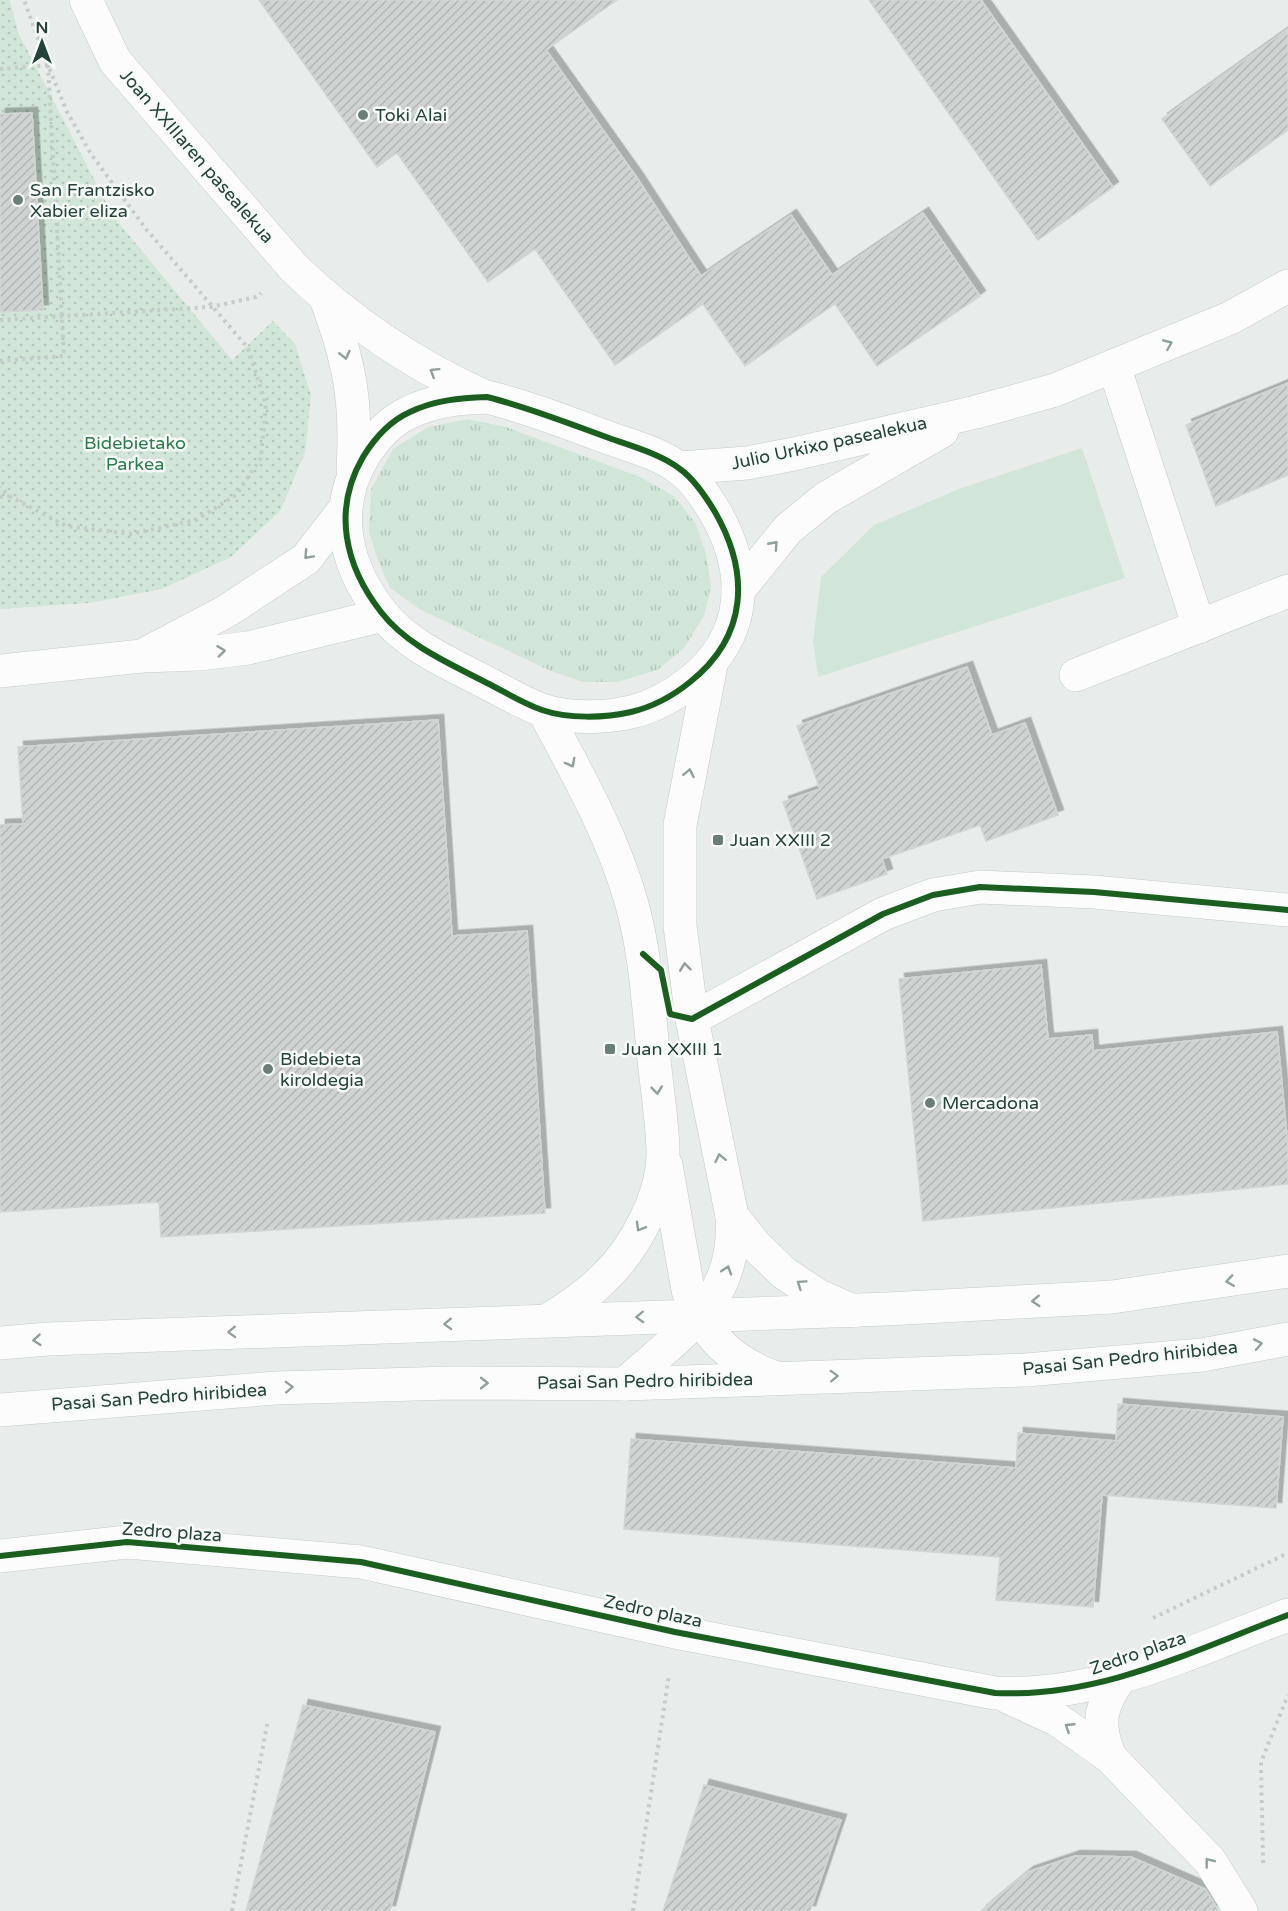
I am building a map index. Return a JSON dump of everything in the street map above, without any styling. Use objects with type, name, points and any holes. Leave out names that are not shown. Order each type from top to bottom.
[{"type":"street","name":"Joan XXIIIaren pasealekua","points":[[86,0],[115,61],[294,268],[326,299],[439,376],[487,397]]},
{"type":"street","name":"Julio Urkixo pasealekua","points":[[680,468],[756,462],[976,412],[1054,390],[1230,318],[1288,286]]},
{"type":"street","name":"Joan XXIIIaren pasealekua","points":[[326,299],[344,346],[354,394],[356,425],[353,474]]},
{"type":"street","points":[[1114,366],[1199,627]]},
{"type":"street","points":[[487,397],[514,404],[643,450],[680,468],[706,496],[726,531],[736,561],[738,591],[735,616],[726,643],[711,666],[675,694],[632,712],[590,717],[544,711],[412,641],[383,615],[360,583],[348,544],[344,510],[353,474],[375,438],[409,412],[448,399],[487,397]]},
{"type":"street","name":"Julio Urkixo pasealekua","points":[[738,591],[788,529],[826,498],[976,412]]},
{"type":"street","points":[[142,656],[225,612],[306,559],[344,510]]},
{"type":"street","points":[[1076,675],[1288,591]]},
{"type":"street","points":[[0,671],[142,656],[199,654],[248,648],[383,615]]},
{"type":"street","points":[[625,1384],[698,1316],[722,1286],[729,1268],[734,1242],[732,1216],[692,1019],[680,926],[680,825],[711,666]]},
{"type":"street","points":[[544,711],[585,789],[618,863],[632,902],[643,954],[663,1152],[688,1290],[698,1316],[718,1344],[735,1359],[754,1370],[776,1378]]},
{"type":"street","points":[[692,1019],[883,914],[933,895],[992,887],[1094,892],[1288,910]]},
{"type":"street","points":[[548,1320],[590,1292],[627,1250],[645,1220],[657,1186],[663,1152]]},
{"type":"street","points":[[732,1216],[756,1246],[784,1273],[817,1295],[853,1311]]},
{"type":"street","points":[[0,1343],[59,1338],[853,1311],[1112,1297],[1288,1271]]},
{"type":"street","name":"Pasai San Pedro hiribidea","points":[[0,1410],[276,1388],[451,1383],[625,1384],[1026,1370],[1202,1355],[1288,1339]]},
{"type":"street","name":"Zedro plaza","points":[[0,1556],[127,1542],[361,1562],[675,1632],[995,1693],[1060,1692],[1120,1678],[1288,1615]]},
{"type":"street","points":[[1110,1757],[1101,1737],[1101,1715],[1108,1695],[1120,1678]]},
{"type":"street","points":[[995,1693],[1027,1704],[1058,1720],[1110,1757],[1210,1861],[1241,1911]]},
{"type":"path","points":[[0,487],[9,496],[66,526],[131,534],[196,520],[236,495],[261,458],[266,404],[248,348],[146,229],[91,154],[67,112],[24,0]]},
{"type":"path","points":[[0,69],[48,65]]},
{"type":"path","points":[[0,361],[64,357],[48,65]]},
{"type":"path","points":[[0,320],[211,307],[256,297],[294,268]]},
{"type":"path","points":[[0,497],[9,496]]},
{"type":"path","points":[[633,1911],[675,1632]]},
{"type":"path","points":[[1264,1874],[1261,1762],[1288,1695]]},
{"type":"path","points":[[232,1911],[268,1720]]},
{"type":"green space","name":"Bidebietako Parkea","points":[[0,0],[10,0],[18,32],[113,216],[232,360],[273,321],[295,344],[311,395],[305,453],[280,511],[231,557],[162,589],[89,603],[0,609]]},
{"type":"green space","points":[[468,419],[506,427],[640,477],[674,496],[696,524],[706,554],[711,586],[704,616],[684,648],[657,670],[617,682],[583,682],[551,671],[421,610],[390,588],[378,561],[369,531],[371,489],[393,449],[428,427]]},
{"type":"green space","points":[[1082,448],[1125,578],[818,677],[813,641],[821,577],[874,525],[959,489]]},
{"type":"building","points":[[259,0],[617,0],[546,50],[637,178],[701,276],[791,215],[832,275],[923,213],[980,296],[877,366],[835,304],[745,366],[703,304],[615,365],[535,249],[488,282],[397,153],[377,167]]},
{"type":"building","points":[[869,0],[981,0],[1113,187],[1038,240]]},
{"type":"building","points":[[1288,29],[1288,130],[1210,186],[1162,119]]},
{"type":"building","name":"San Frantzisko Xabier eliza","points":[[32,113],[43,310],[0,312],[0,114]]},
{"type":"building","points":[[1288,383],[1288,475],[1216,506],[1186,425]]},
{"type":"building","points":[[967,667],[992,735],[1025,723],[1058,815],[986,841],[980,825],[882,859],[887,874],[817,899],[783,802],[820,789],[797,726]]},
{"type":"building","name":"Bidebieta kiroldegia","points":[[438,720],[452,936],[527,931],[545,1213],[161,1237],[159,1202],[0,1212],[0,825],[23,824],[18,747]]},
{"type":"building","points":[[1041,965],[1048,1039],[1092,1035],[1093,1051],[1277,1032],[1288,1148],[1288,1184],[923,1221],[899,979]]},
{"type":"building","points":[[1118,1404],[1283,1417],[1276,1508],[1102,1495],[1093,1607],[996,1600],[1000,1557],[624,1529],[631,1439],[1016,1468],[1018,1433],[1116,1441]]},
{"type":"building","points":[[303,1705],[435,1732],[390,1911],[246,1911]]},
{"type":"building","points":[[704,1785],[841,1820],[810,1911],[663,1911]]},
{"type":"building","points":[[1075,1856],[1131,1857],[1205,1889],[1219,1911],[981,1911],[1028,1872]]},
{"type":"cycle path","points":[[487,397],[548,416],[655,455],[685,473],[708,500],[726,535],[734,558],[738,580],[737,603],[733,624],[723,645],[709,664],[677,691],[647,707],[621,714],[575,716],[542,710],[444,661],[416,644],[392,624],[369,594],[351,557],[346,517],[353,477],[363,457],[383,431],[410,412],[448,400],[487,397]]},
{"type":"cycle path","points":[[643,954],[661,970],[670,1014],[692,1019],[883,914],[933,895],[980,887],[1094,892],[1288,910]]},
{"type":"cycle path","points":[[0,1556],[127,1542],[361,1562],[675,1632],[995,1693],[1034,1693],[1109,1680],[1181,1657],[1288,1615]]},
{"type":"place","name":"Toki Alai","points":[[363,115]]},
{"type":"place","name":"San Frantzisko Xabier eliza","points":[[18,200]]},
{"type":"place","name":"Juan XXIII 2","points":[[718,840]]},
{"type":"place","name":"Juan XXIII 1","points":[[610,1049]]},
{"type":"place","name":"Bidebieta kiroldegia","points":[[268,1069]]},
{"type":"place","name":"Mercadona","points":[[930,1103]]}]
